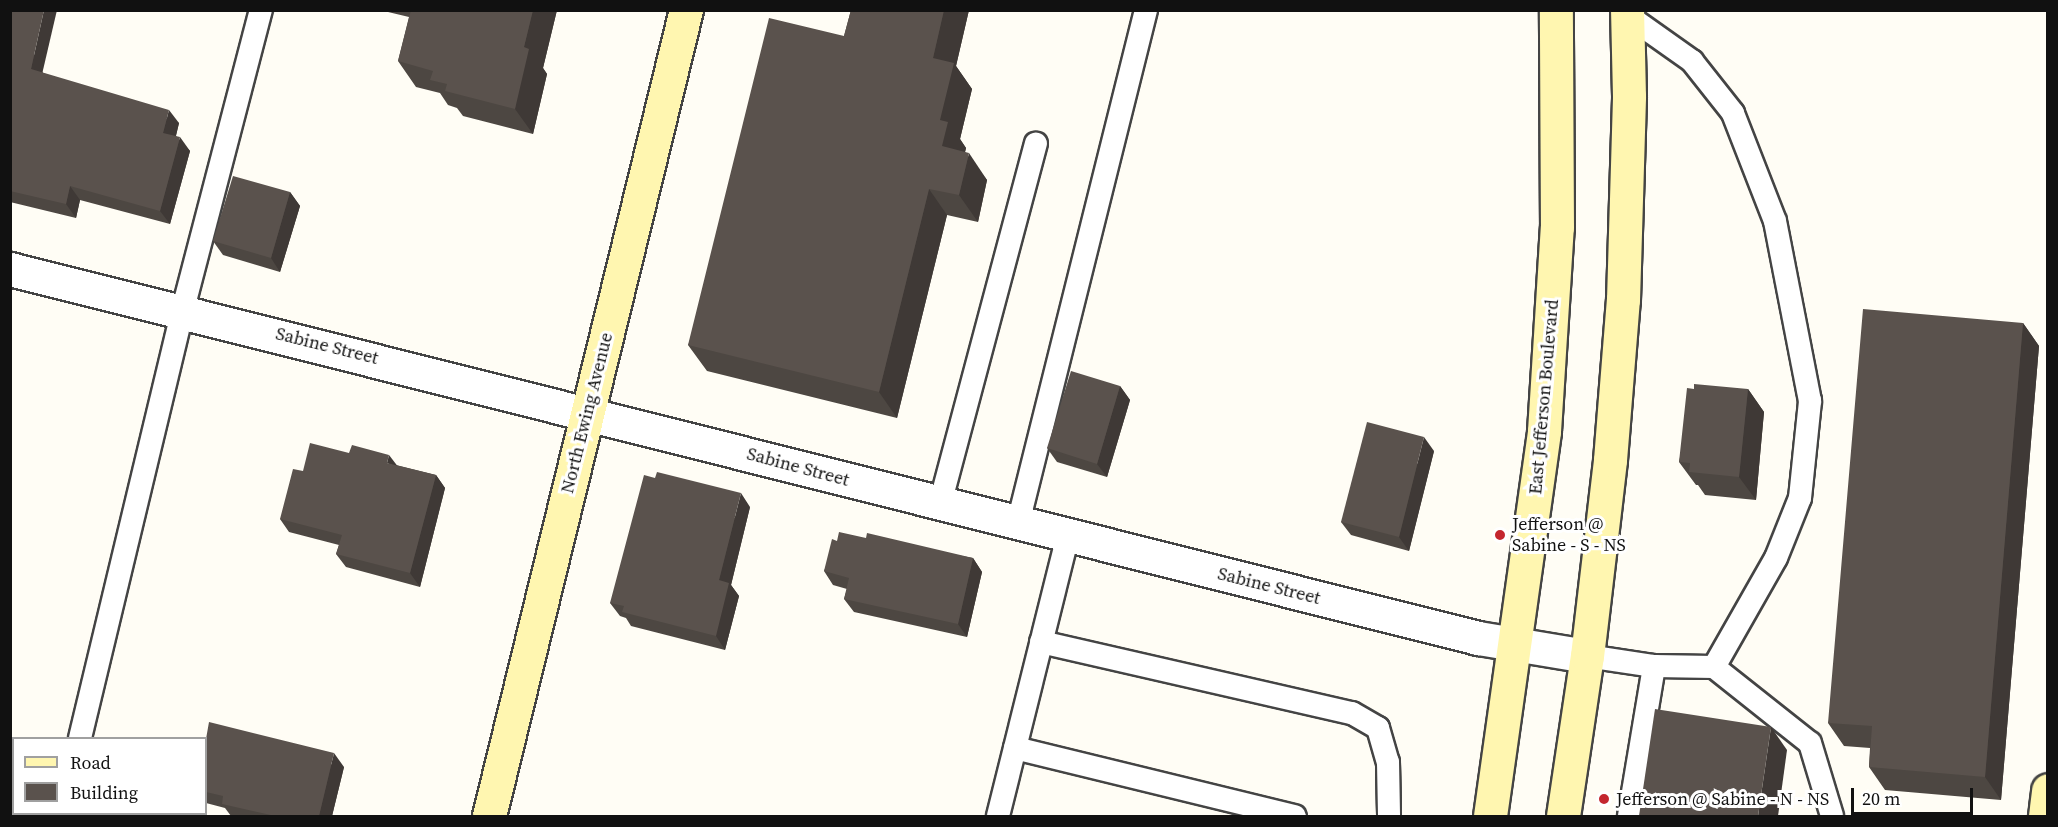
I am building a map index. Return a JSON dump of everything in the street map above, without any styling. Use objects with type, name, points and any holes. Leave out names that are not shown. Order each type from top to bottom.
[{"type":"main road","name":"North Ewing Avenue","points":[[489,816],[686,10]]},
{"type":"main road","name":"East Jefferson Boulevard","points":[[1490,816],[1517,645],[1544,431],[1557,227],[1556,10]]},
{"type":"main road","points":[[1563,816],[1587,657],[1610,460],[1623,300],[1629,96],[1627,13]]},
{"type":"main road","points":[[2045,816],[2048,790]]},
{"type":"street","name":"Sabine Street","points":[[10,268],[183,309],[940,504],[1517,645],[1587,657]]},
{"type":"lane","points":[[80,737],[183,309],[261,10]]},
{"type":"lane","points":[[1018,523],[1146,10]]},
{"type":"lane","points":[[1627,13],[1692,61],[1733,113],[1775,221],[1810,401],[1800,498],[1776,558],[1714,667]]},
{"type":"lane","points":[[940,504],[1036,144]]},
{"type":"lane","points":[[998,816],[1068,535]]},
{"type":"lane","points":[[1041,642],[1352,713],[1378,728],[1388,762],[1389,816]]},
{"type":"lane","points":[[1587,657],[1654,666],[1714,667],[1810,743],[1832,816]]},
{"type":"lane","points":[[1629,816],[1654,666]]},
{"type":"lane","points":[[1016,748],[1295,816]]},
{"type":"building","points":[[10,10],[44,10],[31,69],[169,110],[163,133],[180,137],[160,211],[70,186],[66,204],[10,191]]},
{"type":"building","points":[[411,10],[533,10],[524,47],[529,49],[515,109],[445,91],[447,84],[430,80],[433,71],[398,61]]},
{"type":"building","points":[[851,10],[944,10],[933,58],[954,63],[940,120],[948,122],[942,146],[969,153],[959,195],[929,189],[879,392],[688,345],[769,18],[844,36]]},
{"type":"building","points":[[233,176],[290,192],[271,258],[213,241]]},
{"type":"building","points":[[1863,309],[2023,323],[1985,777],[1869,767],[1872,726],[1828,723]]},
{"type":"building","points":[[1071,371],[1120,386],[1097,464],[1047,448]]},
{"type":"building","points":[[1694,384],[1748,389],[1739,477],[1689,472],[1690,463],[1679,462],[1687,388],[1694,389]]},
{"type":"building","points":[[1367,422],[1424,437],[1399,537],[1341,522]]},
{"type":"building","points":[[310,443],[349,453],[352,445],[389,455],[387,463],[436,475],[410,573],[336,554],[342,535],[280,519],[293,469],[303,471]]},
{"type":"building","points":[[657,472],[741,493],[719,580],[729,583],[716,636],[622,612],[624,606],[610,603],[644,475],[655,478]]},
{"type":"building","points":[[839,532],[866,538],[867,533],[973,558],[958,624],[844,599],[849,578],[824,571],[832,539],[837,541]]},
{"type":"building","points":[[1655,709],[1771,727],[1758,816],[1639,816]]},
{"type":"building","points":[[209,722],[334,753],[319,816],[275,816],[222,804],[223,796],[207,792],[206,737]]},
{"type":"place","name":"Jefferson @ Sabine - S - NS","points":[[1500,535]]},
{"type":"place","name":"Jefferson @ Sabine - N - NS","points":[[1604,799]]}]
